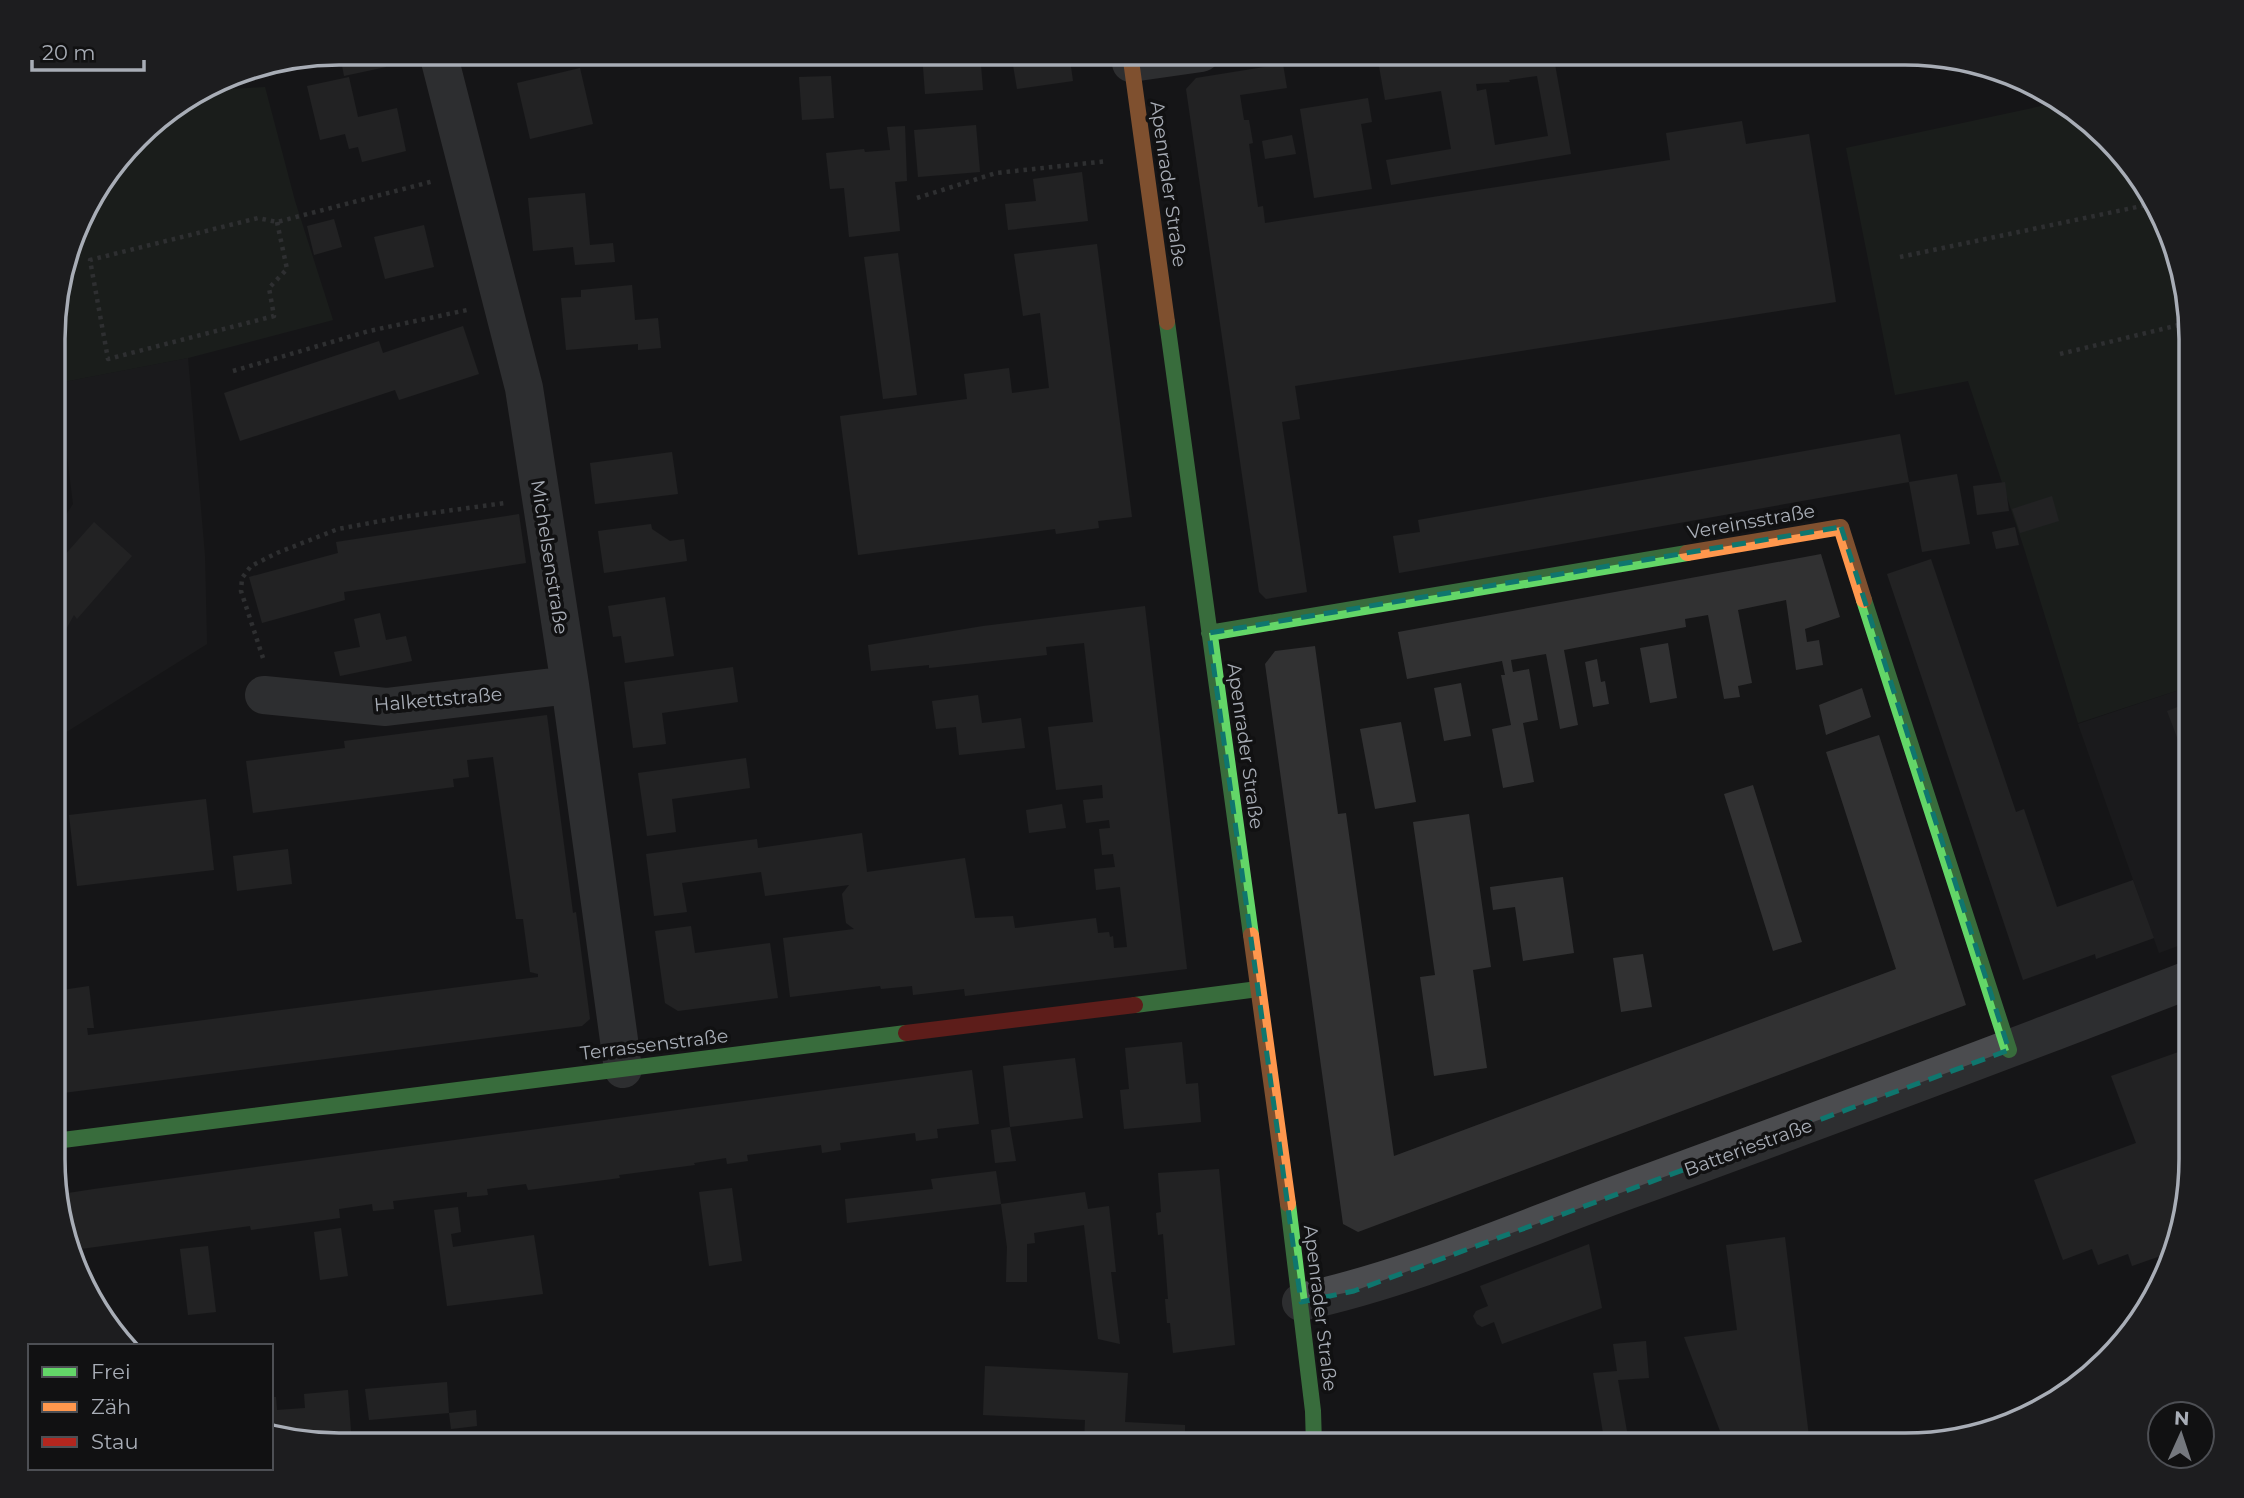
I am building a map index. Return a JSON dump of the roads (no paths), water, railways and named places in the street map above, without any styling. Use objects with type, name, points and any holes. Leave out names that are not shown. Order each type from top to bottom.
[{"type":"street","name":"Michelsenstraße","points":[[441,65],[524,388],[570,685],[623,1069]]},
{"type":"street","name":"Apenrader Straße","points":[[1131,65],[1301,1302],[1314,1433]]},
{"type":"street","name":"Vereinsstraße","points":[[1209,633],[1842,527],[2008,1050]]},
{"type":"street","name":"Halkettstraße","points":[[264,695],[386,707],[570,685]]},
{"type":"street","name":"Batteriestraße","points":[[1301,1302],[1354,1291],[2008,1050],[2179,984]]},
{"type":"street","name":"Terrassenstraße","points":[[65,1140],[1258,989]]}]
